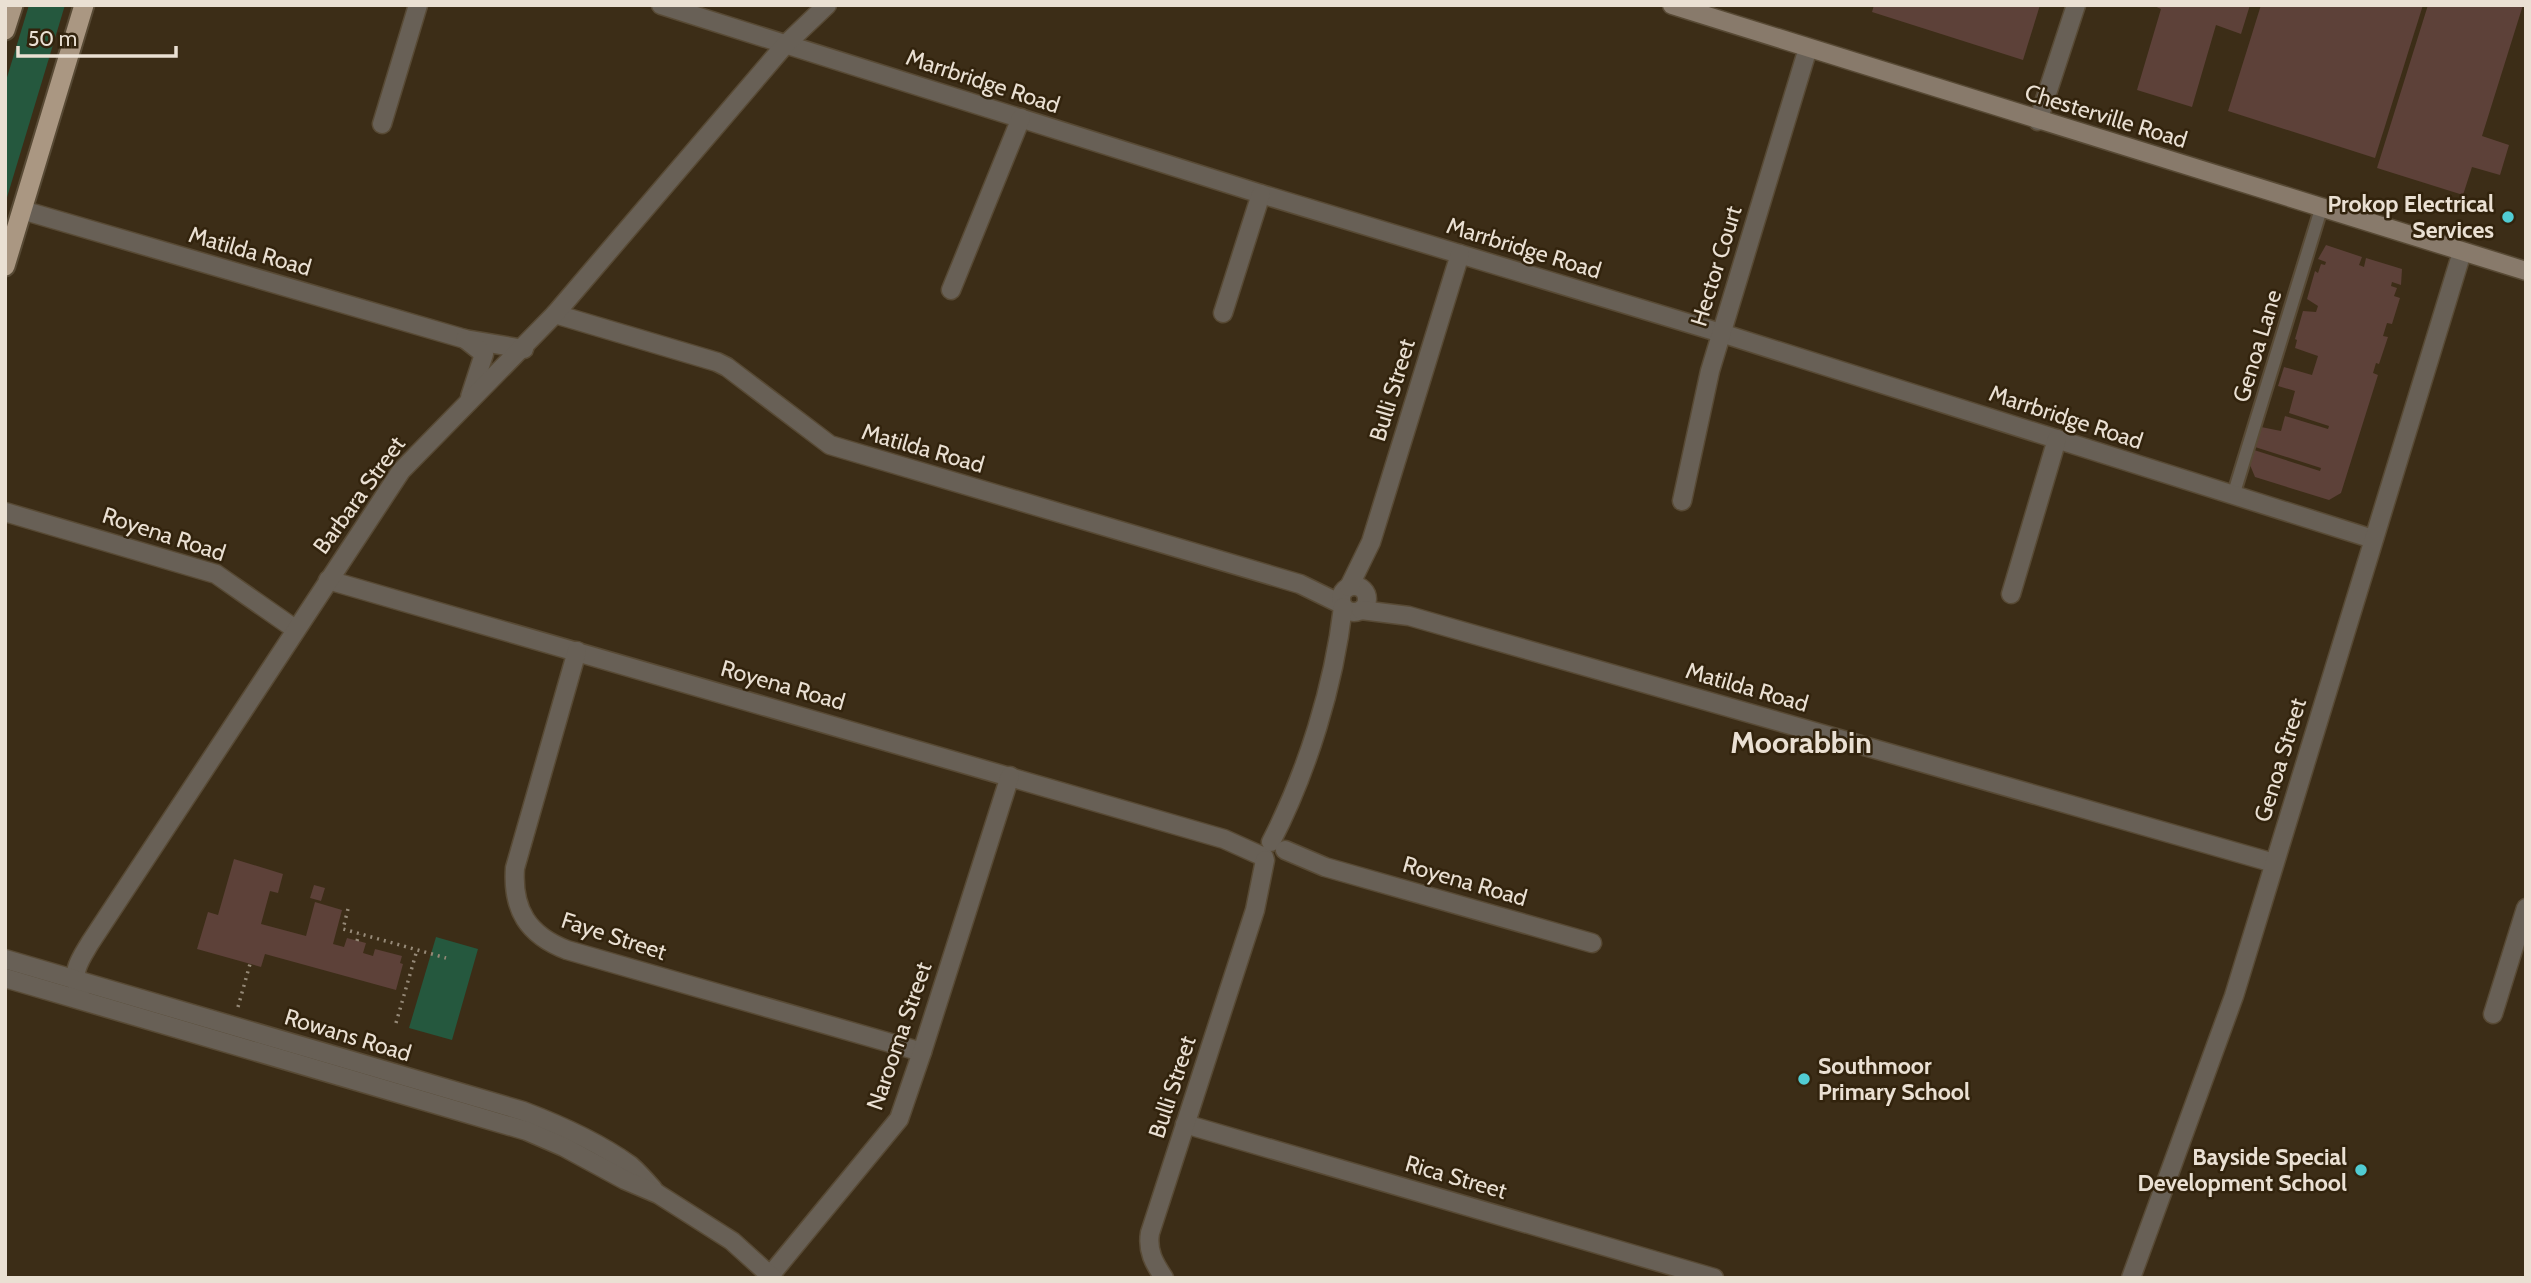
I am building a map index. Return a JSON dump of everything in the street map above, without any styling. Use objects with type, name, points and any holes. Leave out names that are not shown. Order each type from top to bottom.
[{"type":"highway","points":[[5,30],[13,5]]},
{"type":"highway","points":[[5,266],[84,5]]},
{"type":"main road","name":"Chesterville Road","points":[[1672,5],[2526,271]]},
{"type":"street","points":[[382,124],[418,5]]},
{"type":"street","name":"Marrbridge Road","points":[[661,5],[1261,194],[1721,333],[2373,539]]},
{"type":"street","name":"Barbara Street","points":[[74,980],[81,958],[90,943],[401,471],[524,349],[785,45],[827,5]]},
{"type":"street","points":[[2038,121],[2076,5]]},
{"type":"street","name":"Hector Court","points":[[1682,501],[1710,371],[1808,48]]},
{"type":"street","points":[[951,290],[1021,118]]},
{"type":"street","points":[[1223,313],[1261,194]]},
{"type":"street","name":"Matilda Road","points":[[22,211],[465,339],[524,349]]},
{"type":"street","name":"Genoa Street","points":[[2131,1278],[2234,996],[2462,252]]},
{"type":"street","name":"Bulli Street","points":[[1164,1278],[1149,1249],[1150,1233],[1292,800],[1460,254]]},
{"type":"street","name":"Matilda Road","points":[[555,314],[727,367],[830,446],[1409,616],[2274,863]]},
{"type":"street","points":[[465,339],[484,354],[468,404]]},
{"type":"street","points":[[2011,594],[2057,439]]},
{"type":"street","name":"Royena Road","points":[[5,512],[216,574],[295,629]]},
{"type":"street","name":"Royena Road","points":[[328,580],[1592,943]]},
{"type":"street","name":"Faye Street","points":[[577,651],[515,868],[517,905],[533,929],[552,944],[567,950],[922,1052]]},
{"type":"street","name":"Narooma Street","points":[[771,1277],[894,1125],[905,1105],[1010,776]]},
{"type":"street","points":[[2493,1014],[2526,908]]},
{"type":"street","name":"Rowans Road","points":[[5,959],[233,1026],[314,1059],[527,1131],[658,1194],[732,1241],[771,1277]]},
{"type":"street","name":"Rowans Road","points":[[5,978],[91,1004],[314,1059]]},
{"type":"street","points":[[74,980],[91,1004]]},
{"type":"street","name":"Rica Street","points":[[1185,1124],[1714,1278]]},
{"type":"lane","name":"Genoa Lane","points":[[2232,496],[2321,209]]},
{"type":"path","points":[[348,909],[343,929],[446,958]]},
{"type":"path","points":[[357,941],[359,933]]},
{"type":"path","points":[[396,1023],[417,950]]},
{"type":"path","points":[[233,1026],[250,964]]},
{"type":"green space","points":[[29,5],[65,5],[5,204],[5,84]]},
{"type":"green space","points":[[436,937],[478,949],[452,1040],[409,1028]]},
{"type":"building","points":[[1874,5],[2040,5],[2023,60],[1872,12]]},
{"type":"building","points":[[2152,5],[2250,5],[2241,34],[2216,25],[2192,107],[2137,90],[2161,9]]},
{"type":"building","points":[[2261,5],[2423,5],[2375,158],[2228,111]]},
{"type":"building","points":[[2428,5],[2523,5],[2482,136],[2509,145],[2500,175],[2472,167],[2463,195],[2377,168]]},
{"type":"building","points":[[2326,245],[2362,257],[2359,265],[2364,267],[2366,258],[2402,269],[2401,285],[2392,282],[2391,286],[2397,288],[2394,296],[2400,298],[2392,324],[2387,323],[2383,336],[2388,337],[2373,373],[2378,375],[2341,493],[2329,500],[2255,477],[2250,465],[2254,450],[2320,471],[2321,468],[2255,447],[2261,427],[2281,431],[2285,416],[2328,429],[2329,426],[2289,413],[2295,391],[2278,386],[2284,367],[2312,375],[2318,356],[2295,348],[2295,339],[2303,311],[2316,312],[2318,306],[2307,299],[2315,271],[2318,273],[2321,264],[2325,265],[2326,262],[2318,259]]},
{"type":"building","points":[[234,859],[283,874],[278,893],[270,891],[261,924],[306,936],[315,902],[342,910],[333,944],[344,947],[347,938],[366,943],[363,953],[373,956],[375,949],[402,956],[400,963],[403,964],[396,990],[265,954],[261,967],[197,949],[208,912],[218,915]]},
{"type":"building","points":[[314,885],[325,888],[321,901],[310,898]]},
{"type":"place","name":"Prokop Electrical Services","points":[[2508,217]]},
{"type":"place","name":"Southmoor Primary School","points":[[1804,1079]]},
{"type":"place","name":"Bayside Special Development School","points":[[2361,1170]]},
{"type":"district","name":"Moorabbin","points":[[1801,743]]}]
